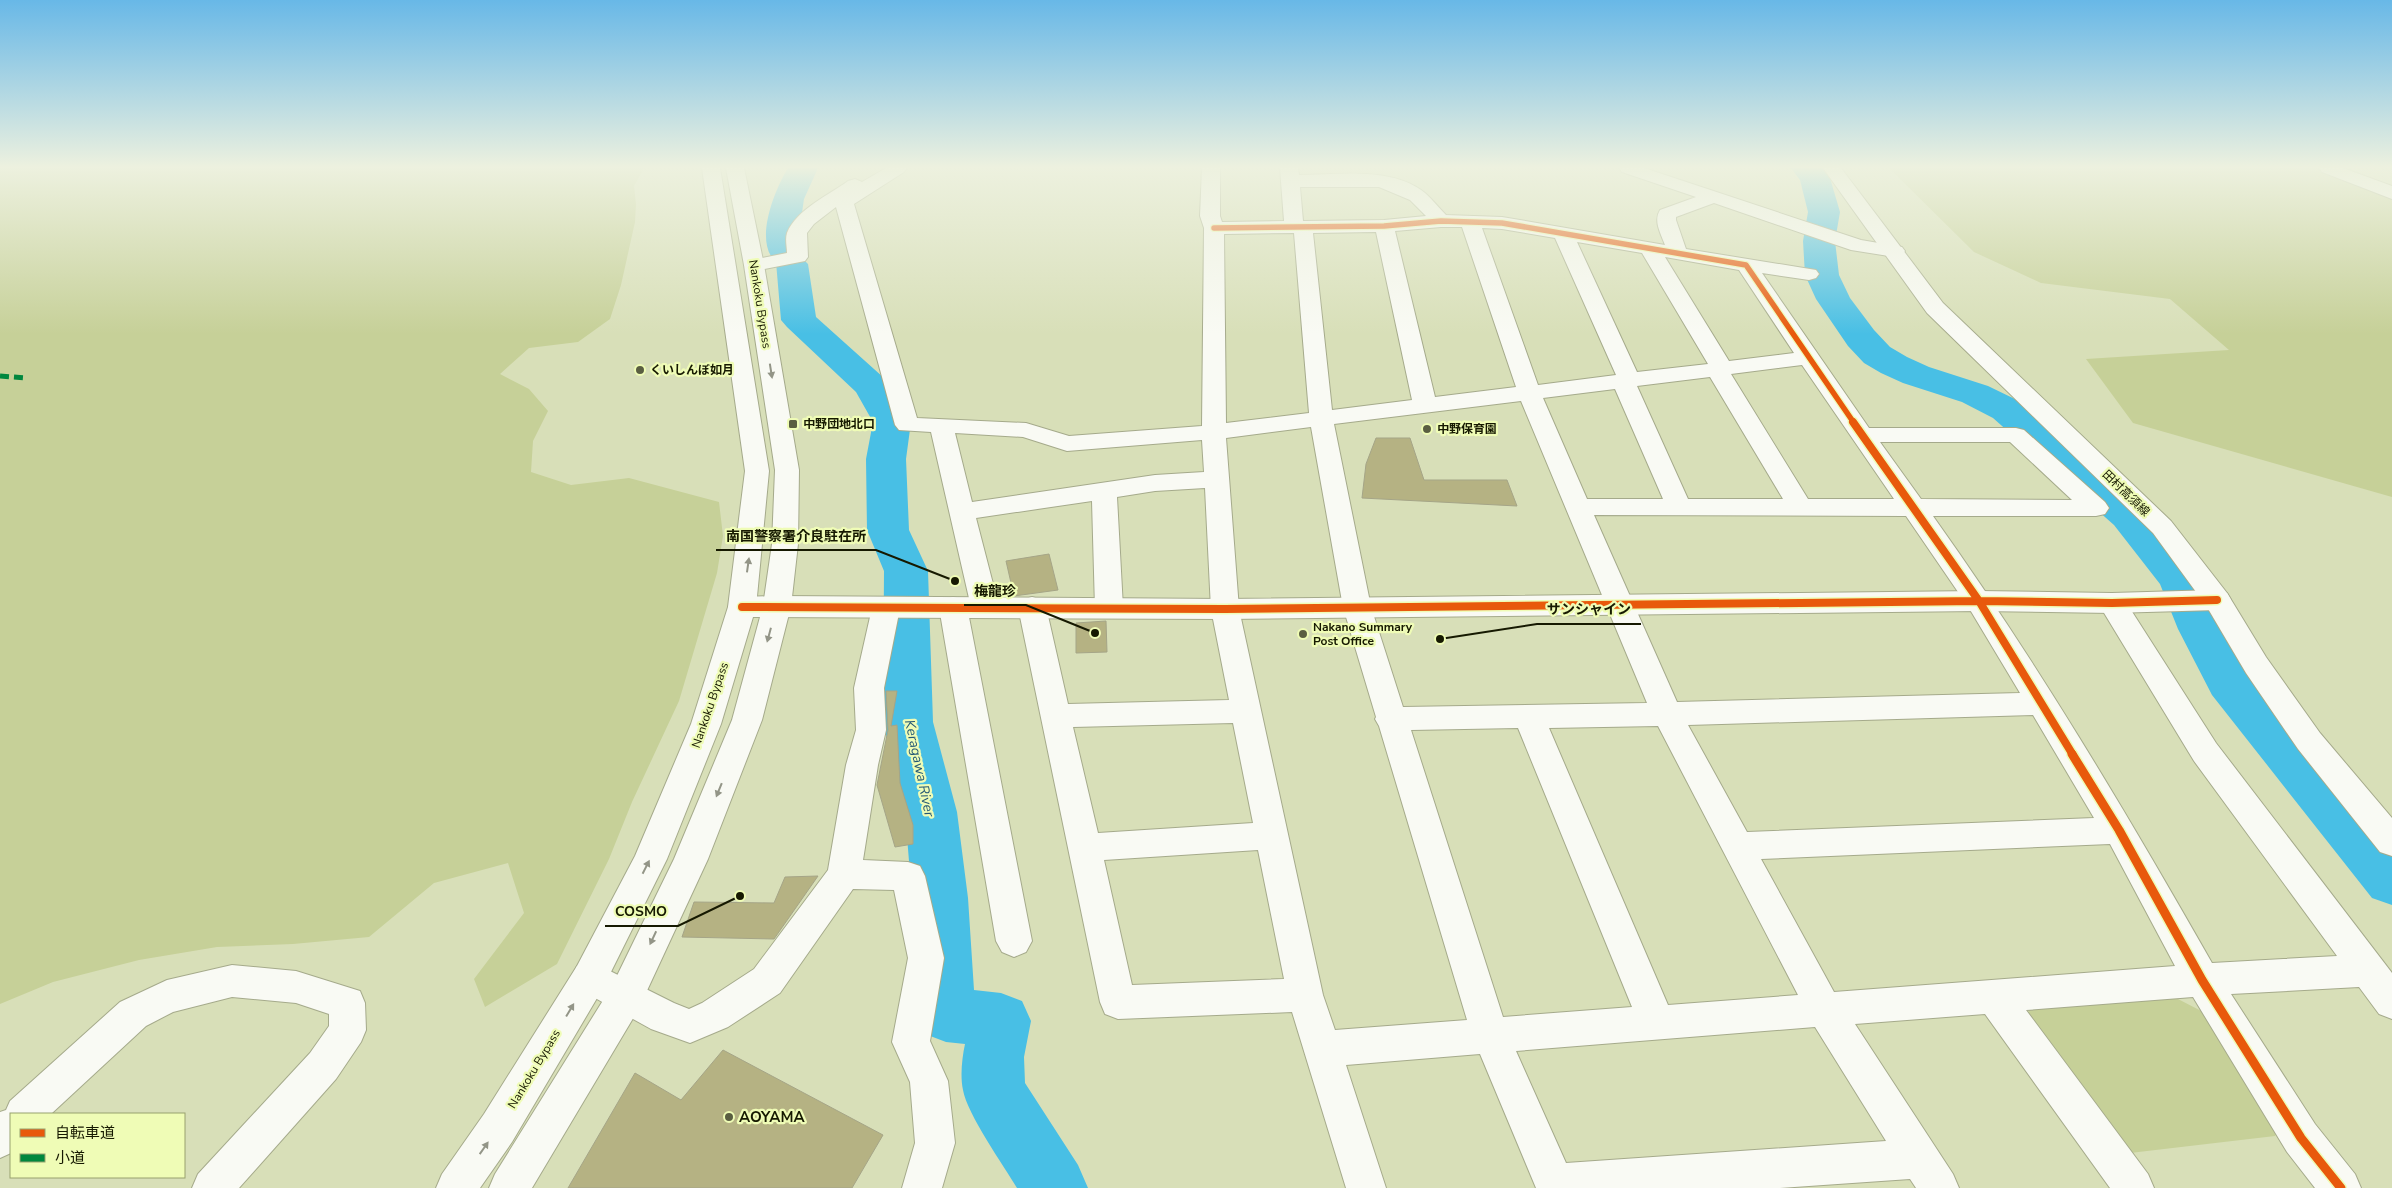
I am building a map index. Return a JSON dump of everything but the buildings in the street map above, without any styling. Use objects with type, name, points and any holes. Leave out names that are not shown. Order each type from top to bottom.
[{"type":"main road","name":"Nankoku Bypass","points":[[456,1188],[498,1128],[590,977],[650,859],[706,724],[742,607],[750,549],[757,471],[719,223]]},
{"type":"main road","name":"Nankoku Bypass","points":[[509,1188],[625,998],[691,859],[747,720],[777,606],[785,544],[787,470],[746,223]]},
{"type":"main road","points":[[754,265],[798,257],[796,236],[806,223]]},
{"type":"main road","points":[[850,223],[907,425],[1026,430],[1067,444],[1214,432],[1808,358]]},
{"type":"main road","points":[[1212,223],[1214,432],[1225,609],[1305,995],[1366,1188]]},
{"type":"main road","points":[[1297,223],[1321,419],[1357,607],[1390,719],[1490,1036],[1556,1186],[1930,1173]]},
{"type":"main road","points":[[1214,228],[1384,226],[1413,223]]},
{"type":"main road","points":[[1470,223],[1529,393],[1667,714],[1824,1009],[1930,1173]]},
{"type":"main road","points":[[1505,223],[1809,274]]},
{"type":"main road","points":[[1667,223],[1678,253]]},
{"type":"main road","points":[[1790,223],[1864,248],[1895,251]]},
{"type":"main road","name":"田村高須線","points":[[1874,223],[1935,308],[2162,527],[2200,600],[2256,665],[2309,740],[2392,842]]},
{"type":"main road","points":[[1384,226],[1425,406]]},
{"type":"main road","points":[[1563,233],[1679,508]]},
{"type":"main road","points":[[1649,248],[1800,508]]},
{"type":"main road","points":[[1746,265],[1808,358],[1979,601],[2119,830],[2202,980],[2301,1138],[2342,1188]]},
{"type":"main road","points":[[941,425],[985,607]]},
{"type":"main road","points":[[1578,507],[2096,508],[2016,435],[1862,435]]},
{"type":"main road","points":[[962,512],[1155,484],[1217,479]]},
{"type":"main road","points":[[1104,491],[1109,608]]},
{"type":"main road","points":[[742,607],[1225,609],[1979,601],[2112,603],[2200,600]]},
{"type":"main road","points":[[2112,603],[2205,752],[2392,1002]]},
{"type":"main road","points":[[939,607],[1014,941]]},
{"type":"main road","points":[[1032,607],[1118,1002],[1305,995]]},
{"type":"main road","points":[[590,977],[625,998],[664,1017],[690,1026],[715,1015],[767,981],[844,874],[862,765],[872,730],[869,688],[892,608]]},
{"type":"main road","points":[[1390,719],[2041,704]]},
{"type":"main road","points":[[1056,716],[1246,711]]},
{"type":"main road","points":[[1529,717],[1657,1022]]},
{"type":"main road","points":[[1737,846],[2119,830]]},
{"type":"main road","points":[[1084,848],[1272,836]]},
{"type":"main road","points":[[844,874],[908,876],[926,958],[911,1042],[929,1081],[935,1143],[922,1188]]},
{"type":"main road","points":[[1322,1049],[2202,980],[2367,970]]},
{"type":"main road","points":[[25,1113],[74,1066],[133,1014],[167,997],[232,981],[296,987],[347,1003],[348,1030],[323,1066],[212,1188]]},
{"type":"main road","points":[[1994,996],[2134,1188]]},
{"type":"main road","points":[[0,1138],[10,1128]]},
{"type":"green space","points":[[0,223],[635,223],[621,285],[610,319],[578,342],[529,348],[500,374],[529,389],[548,411],[533,441],[531,472],[571,485],[629,478],[719,502],[723,536],[717,573],[679,701],[632,802],[609,859],[557,964],[485,1007],[474,979],[524,913],[508,863],[434,883],[369,937],[293,944],[217,947],[139,960],[53,982],[0,1004]]},
{"type":"green space","points":[[1945,223],[2392,223],[2392,497],[2133,423],[2086,359],[2229,350],[2170,299],[2041,283],[1974,252]]},
{"type":"green space","points":[[2176,998],[2209,1015],[2279,1126],[2275,1136],[2130,1153],[2025,1024],[2029,1010]]},
{"type":"waterway","name":"Keragawa River","points":[[784,223],[786,255]]},
{"type":"waterway","points":[[1822,223],[1819,241],[1822,275],[1833,299],[1861,338],[1877,355],[1894,365],[1916,375],[1975,394],[2007,410],[2129,515],[2158,549],[2181,581],[2201,629],[2229,682],[2392,881]]},
{"type":"waterway","name":"Keragawa River","points":[[791,264],[799,320],[871,386],[892,422],[886,459],[888,530],[906,571],[908,722],[931,812],[940,898],[946,1014],[1001,1021],[993,1057],[994,1091],[1055,1188]]},
{"type":"marked path","points":[[0,376],[26,378]]},
{"type":"cycle path","points":[[1214,228],[1384,226],[1413,223]]},
{"type":"cycle path","points":[[1505,223],[1746,265],[1808,358],[1979,601],[2119,830],[2202,980],[2301,1138],[2341,1188]]},
{"type":"cycle path","points":[[742,607],[1225,609],[1979,601],[2112,603],[2217,600]]},
{"type":"place","name":"くいしんぼ如月","points":[[640,370]]},
{"type":"place","name":"中野団地北口","points":[[793,424]]},
{"type":"place","name":"中野保育園","points":[[1427,429]]},
{"type":"place","name":"南国警察署介良駐在所","points":[[955,581]]},
{"type":"place","name":"梅龍珍","points":[[1095,633]]},
{"type":"place","name":"Nakano Summary Post Office","points":[[1303,634]]},
{"type":"place","name":"サンシャイン","points":[[1440,639]]},
{"type":"place","name":"COSMO","points":[[740,896]]},
{"type":"place","name":"AOYAMA","points":[[729,1117]]}]
